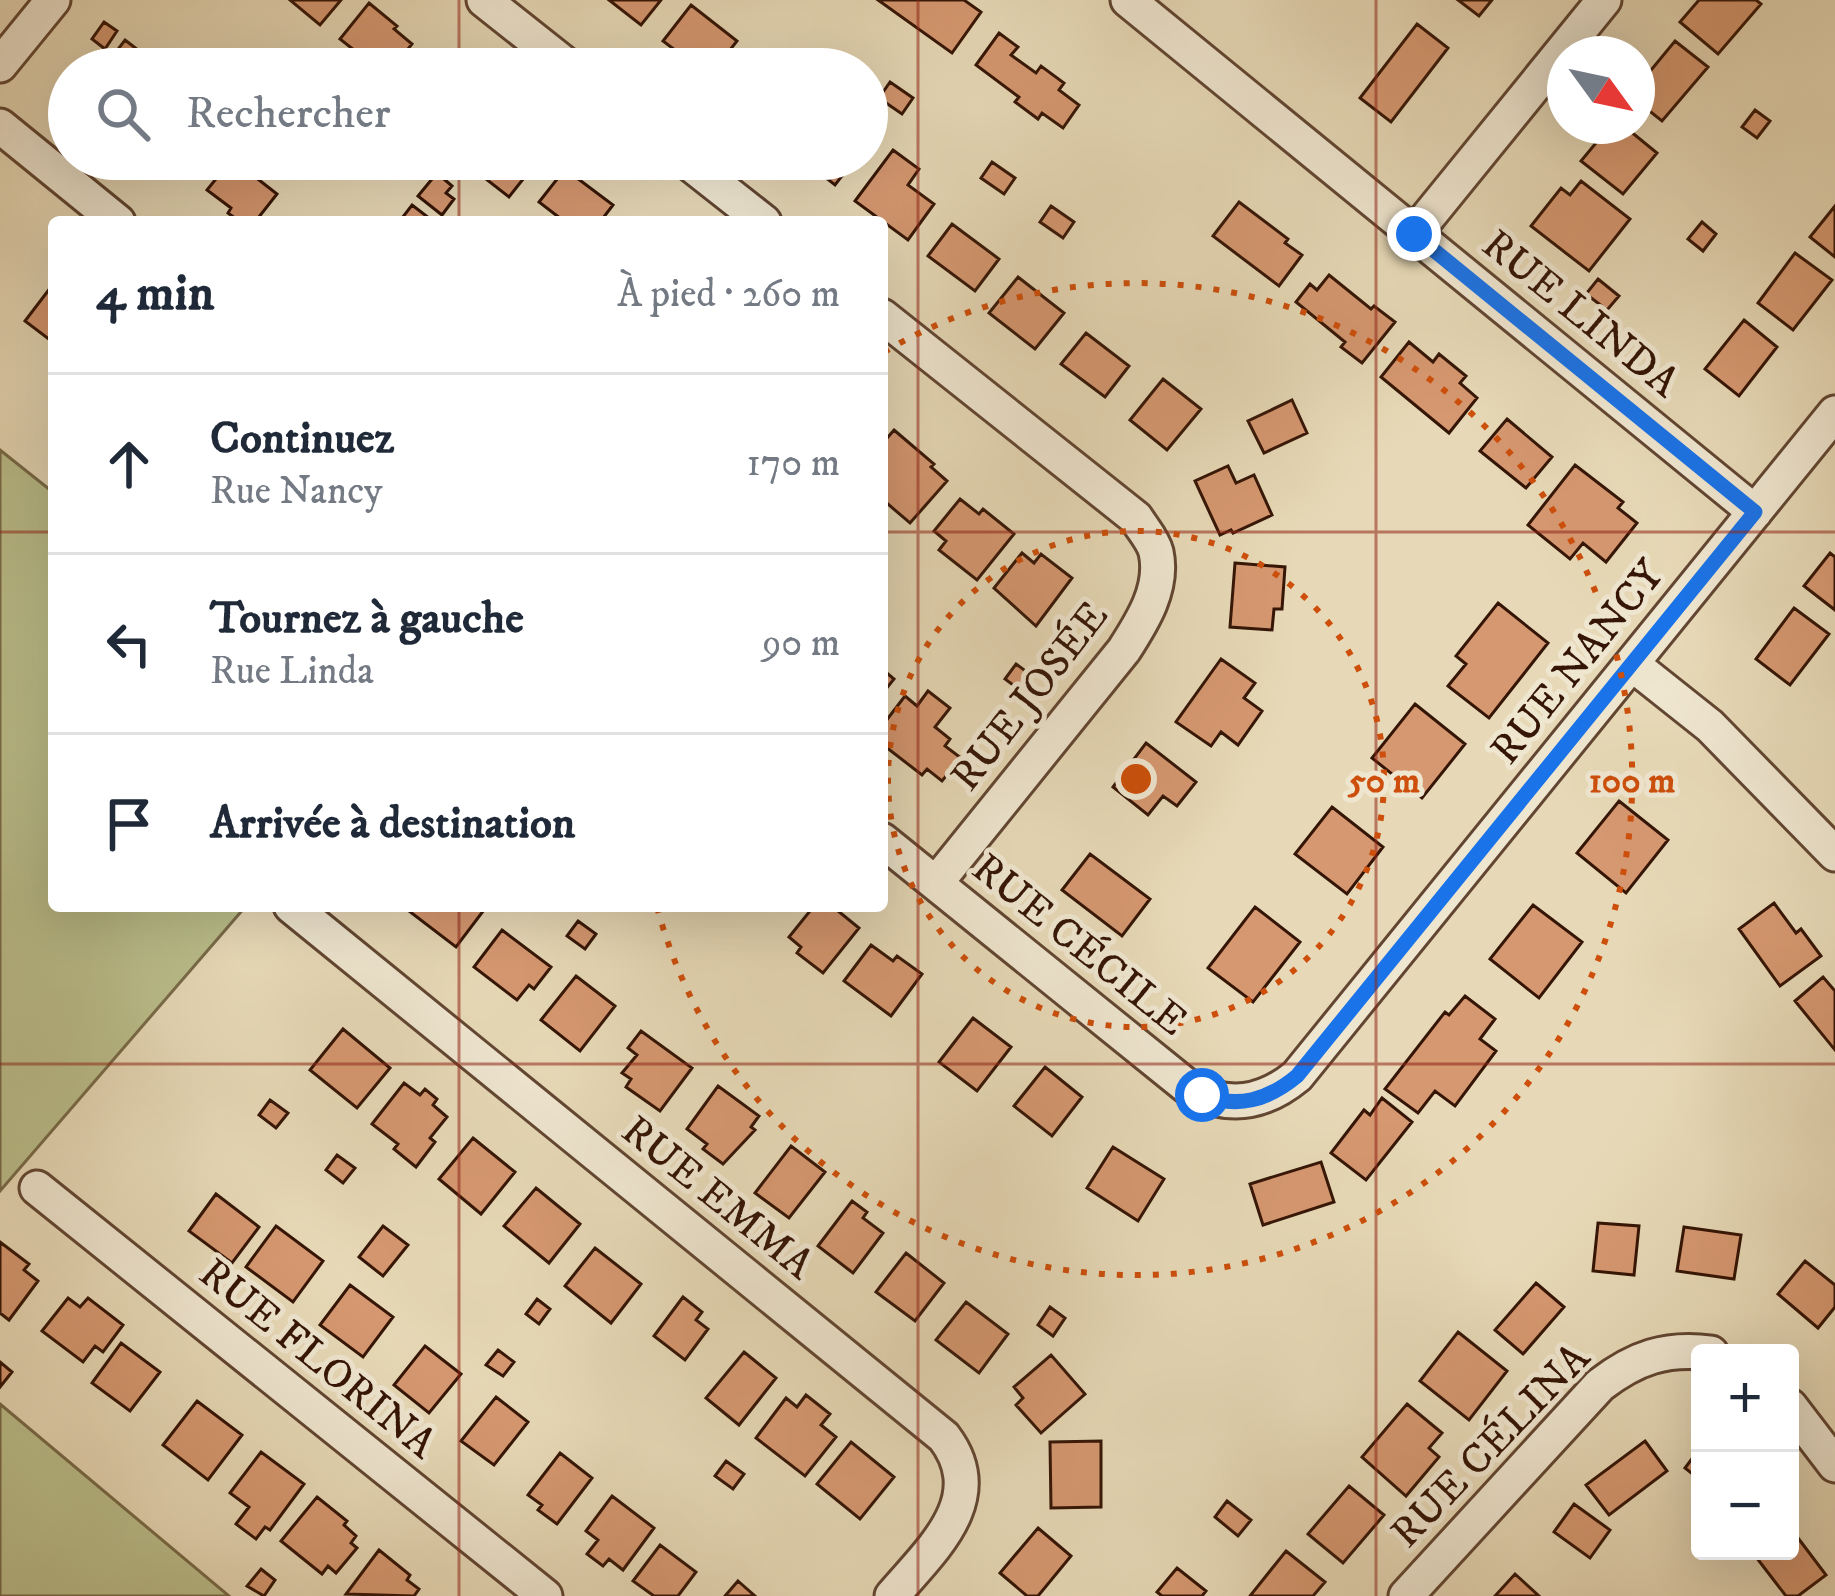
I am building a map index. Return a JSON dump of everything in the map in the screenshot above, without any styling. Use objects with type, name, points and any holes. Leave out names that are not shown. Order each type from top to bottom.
[{"type":"street","points":[[0,65],[52,0]]},
{"type":"street","points":[[484,0],[545,48]]},
{"type":"street","name":"RUE LINDA","points":[[1128,0],[1755,512]]},
{"type":"street","points":[[1414,234],[1604,0]]},
{"type":"street","points":[[0,127],[48,166]]},
{"type":"street","points":[[66,180],[111,216]]},
{"type":"street","points":[[711,180],[756,216]]},
{"type":"street","name":"RUE JOSÉE","points":[[888,321],[1136,518],[1156,550],[1156,581],[1147,615],[1124,650],[936,884]]},
{"type":"street","name":"RUE NANCY","points":[[1230,1102],[1264,1098],[1297,1076],[1835,412]]},
{"type":"street","points":[[1632,664],[1710,726],[1835,854]]},
{"type":"street","name":"RUE CÉCILE","points":[[888,845],[1189,1088],[1230,1102]]},
{"type":"street","name":"RUE EMMA","points":[[298,912],[944,1437],[962,1469],[958,1511],[892,1596]]},
{"type":"street","name":"RUE FLORINA","points":[[37,1188],[545,1596]]},
{"type":"street","name":"RUE CÉLINA","points":[[1406,1596],[1600,1385],[1626,1365],[1654,1354],[1691,1350]]},
{"type":"street","points":[[1799,1418],[1835,1465]]},
{"type":"green space","points":[[0,450],[48,488],[48,912],[241,912],[0,1191]]},
{"type":"green space","points":[[0,1404],[229,1596],[0,1596]]},
{"type":"building","points":[[290,0],[341,0],[320,25]]},
{"type":"building","points":[[609,0],[661,0],[641,25]]},
{"type":"building","points":[[878,0],[964,0],[981,12],[952,53]]},
{"type":"building","points":[[1458,0],[1492,0],[1479,16]]},
{"type":"building","points":[[1699,0],[1756,0],[1761,4],[1718,54],[1680,22]]},
{"type":"building","points":[[369,3],[412,44],[409,48],[351,48],[340,39]]},
{"type":"building","points":[[691,5],[737,41],[732,48],[672,48],[663,41]]},
{"type":"building","points":[[104,22],[117,31],[106,48],[92,39]]},
{"type":"building","points":[[1417,24],[1448,48],[1391,122],[1360,98]]},
{"type":"building","points":[[999,33],[1018,47],[1011,55],[1036,73],[1041,66],[1064,83],[1059,90],[1079,105],[1063,128],[1042,113],[1038,119],[1015,102],[1019,97],[976,65]]},
{"type":"building","points":[[1675,41],[1708,67],[1662,121],[1655,115],[1655,65]]},
{"type":"building","points":[[888,85],[913,98],[902,114],[888,104]]},
{"type":"building","points":[[1755,110],[1770,121],[1757,138],[1742,127]]},
{"type":"building","points":[[1595,144],[1646,144],[1657,153],[1623,194],[1581,161]]},
{"type":"building","points":[[893,150],[919,169],[908,185],[934,204],[908,240],[888,225],[888,216],[875,216],[855,201],[871,180],[888,180],[888,157]]},
{"type":"building","points":[[992,162],[1015,178],[1004,194],[981,178]]},
{"type":"building","points":[[215,180],[259,180],[277,194],[260,216],[232,216],[231,208],[207,190]]},
{"type":"building","points":[[431,180],[445,180],[452,186],[446,193],[454,199],[442,215],[418,196]]},
{"type":"building","points":[[487,180],[522,180],[509,197]]},
{"type":"building","points":[[556,180],[580,180],[613,205],[605,216],[557,216],[539,202]]},
{"type":"building","points":[[1581,181],[1630,219],[1589,271],[1531,226],[1561,188],[1570,195]]},
{"type":"building","points":[[1239,202],[1302,255],[1279,286],[1213,236]]},
{"type":"building","points":[[412,205],[426,216],[404,216]]},
{"type":"building","points":[[1051,206],[1074,222],[1063,238],[1040,222]]},
{"type":"building","points":[[1835,206],[1835,257],[1810,237]]},
{"type":"building","points":[[1702,222],[1716,234],[1703,251],[1688,239]]},
{"type":"building","points":[[952,224],[999,259],[975,291],[928,256]]},
{"type":"building","points":[[1795,253],[1832,280],[1793,330],[1758,303]]},
{"type":"building","points":[[1329,275],[1395,322],[1362,363],[1341,347],[1345,342],[1296,302],[1310,284],[1317,290]]},
{"type":"building","points":[[1018,277],[1064,313],[1035,349],[989,313]]},
{"type":"building","points":[[1598,279],[1619,296],[1607,310],[1586,294]]},
{"type":"building","points":[[48,291],[48,338],[25,321]]},
{"type":"building","points":[[1744,320],[1777,347],[1739,396],[1705,369]]},
{"type":"building","points":[[1086,333],[1129,366],[1105,397],[1061,364]]},
{"type":"building","points":[[1409,342],[1433,362],[1439,354],[1466,376],[1460,383],[1477,398],[1449,433],[1381,377]]},
{"type":"building","points":[[1163,379],[1201,409],[1167,450],[1130,420]]},
{"type":"building","points":[[1292,400],[1307,433],[1264,453],[1248,421]]},
{"type":"building","points":[[1507,419],[1552,457],[1526,488],[1480,451]]},
{"type":"building","points":[[894,430],[947,481],[910,523],[888,504],[888,437]]},
{"type":"building","points":[[1575,465],[1623,502],[1618,508],[1637,523],[1606,562],[1583,543],[1570,559],[1528,525]]},
{"type":"building","points":[[1228,466],[1236,483],[1254,475],[1272,515],[1220,535],[1195,481]]},
{"type":"building","points":[[960,499],[979,514],[983,509],[1014,534],[977,580],[939,550],[946,541],[934,531]]},
{"type":"building","points":[[1022,553],[1034,563],[1041,554],[1072,578],[1036,626],[994,588]]},
{"type":"building","points":[[1830,553],[1835,557],[1835,610],[1804,586]]},
{"type":"building","points":[[1235,563],[1285,567],[1282,609],[1274,609],[1272,630],[1230,627]]},
{"type":"building","points":[[1498,603],[1548,643],[1489,718],[1448,686],[1466,664],[1456,656]]},
{"type":"building","points":[[1794,608],[1829,634],[1790,685],[1756,659]]},
{"type":"building","points":[[1221,659],[1255,683],[1244,698],[1262,711],[1238,745],[1221,732],[1211,746],[1176,722]]},
{"type":"building","points":[[1016,664],[1031,675],[1020,690],[1005,679]]},
{"type":"building","points":[[928,691],[950,708],[935,727],[950,739],[945,746],[961,758],[942,781],[927,769],[922,775],[888,749],[888,718],[905,696],[917,706]]},
{"type":"building","points":[[1415,704],[1465,744],[1422,798],[1372,758]]},
{"type":"building","points":[[1146,743],[1196,782],[1177,806],[1163,796],[1148,815],[1113,787]]},
{"type":"building","points":[[1619,801],[1668,840],[1626,893],[1577,853]]},
{"type":"building","points":[[1332,807],[1383,847],[1347,894],[1295,854]]},
{"type":"building","points":[[1090,854],[1150,899],[1122,936],[1062,890]]},
{"type":"building","points":[[1774,903],[1821,956],[1780,986],[1739,929]]},
{"type":"building","points":[[1533,905],[1582,942],[1539,998],[1490,959]]},
{"type":"building","points":[[1255,907],[1300,942],[1253,1002],[1208,968]]},
{"type":"building","points":[[410,912],[482,912],[456,947]]},
{"type":"building","points":[[809,912],[839,912],[859,928],[823,973],[797,953],[801,947],[789,937]]},
{"type":"building","points":[[578,921],[596,934],[585,949],[567,936]]},
{"type":"building","points":[[502,930],[551,967],[534,989],[529,985],[517,1000],[474,967]]},
{"type":"building","points":[[871,945],[922,974],[891,1016],[844,981]]},
{"type":"building","points":[[576,976],[615,1006],[580,1051],[541,1020]]},
{"type":"building","points":[[1823,977],[1835,991],[1835,1050],[1795,1001]]},
{"type":"building","points":[[1465,996],[1495,1019],[1480,1039],[1496,1051],[1455,1106],[1435,1091],[1418,1113],[1385,1089],[1445,1012],[1449,1015]]},
{"type":"building","points":[[973,1018],[1011,1047],[977,1091],[939,1062]]},
{"type":"building","points":[[343,1029],[390,1068],[357,1108],[310,1070]]},
{"type":"building","points":[[641,1031],[692,1068],[660,1111],[626,1087],[631,1079],[622,1073],[637,1055],[628,1048]]},
{"type":"building","points":[[1045,1067],[1082,1097],[1052,1136],[1014,1106]]},
{"type":"building","points":[[404,1083],[420,1095],[425,1089],[447,1117],[416,1167],[394,1149],[398,1144],[372,1124]]},
{"type":"building","points":[[718,1086],[759,1116],[751,1127],[755,1130],[723,1164],[687,1129]]},
{"type":"building","points":[[1382,1098],[1412,1122],[1366,1180],[1331,1153],[1364,1110],[1370,1115]]},
{"type":"building","points":[[270,1100],[288,1113],[276,1128],[259,1115]]},
{"type":"building","points":[[473,1138],[515,1172],[481,1214],[439,1179]]},
{"type":"building","points":[[791,1146],[825,1172],[789,1218],[755,1193]]},
{"type":"building","points":[[1113,1147],[1164,1179],[1138,1221],[1087,1188]]},
{"type":"building","points":[[337,1155],[355,1168],[343,1183],[326,1170]]},
{"type":"building","points":[[1321,1162],[1334,1202],[1263,1225],[1250,1184]]},
{"type":"building","points":[[536,1188],[580,1224],[549,1263],[504,1226]]},
{"type":"building","points":[[216,1194],[259,1227],[232,1263],[189,1231]]},
{"type":"building","points":[[852,1201],[867,1212],[863,1218],[883,1233],[853,1273],[818,1246]]},
{"type":"building","points":[[1598,1223],[1639,1226],[1634,1275],[1593,1271]]},
{"type":"building","points":[[276,1226],[323,1261],[293,1302],[246,1267]]},
{"type":"building","points":[[383,1226],[408,1245],[383,1276],[359,1257]]},
{"type":"building","points":[[1684,1227],[1741,1235],[1734,1279],[1677,1271]]},
{"type":"building","points":[[0,1242],[29,1264],[24,1270],[38,1281],[9,1320],[0,1313]]},
{"type":"building","points":[[595,1248],[641,1284],[611,1323],[565,1286]]},
{"type":"building","points":[[906,1253],[944,1283],[915,1321],[876,1292]]},
{"type":"building","points":[[1805,1261],[1835,1285],[1835,1307],[1818,1328],[1778,1294]]},
{"type":"building","points":[[1536,1283],[1564,1307],[1523,1354],[1495,1330]]},
{"type":"building","points":[[350,1285],[393,1317],[363,1357],[320,1325]]},
{"type":"building","points":[[683,1297],[702,1312],[696,1320],[708,1329],[685,1360],[654,1336]]},
{"type":"building","points":[[68,1298],[80,1307],[88,1298],[123,1325],[103,1352],[95,1346],[83,1362],[42,1331]]},
{"type":"building","points":[[537,1299],[550,1309],[539,1324],[526,1314]]},
{"type":"building","points":[[966,1302],[1008,1334],[979,1373],[936,1340]]},
{"type":"building","points":[[1050,1307],[1065,1318],[1053,1336],[1038,1325]]},
{"type":"building","points":[[1458,1332],[1507,1371],[1469,1420],[1420,1381]]},
{"type":"building","points":[[121,1343],[160,1372],[130,1411],[92,1383]]},
{"type":"building","points":[[425,1346],[461,1374],[429,1413],[394,1385]]},
{"type":"building","points":[[498,1350],[514,1362],[503,1376],[486,1365]]},
{"type":"building","points":[[744,1352],[776,1378],[739,1425],[706,1398]]},
{"type":"building","points":[[1051,1355],[1085,1394],[1041,1433],[1016,1405],[1023,1398],[1014,1387]]},
{"type":"building","points":[[0,1362],[12,1372],[0,1387]]},
{"type":"building","points":[[806,1395],[830,1414],[821,1425],[836,1437],[805,1476],[756,1438],[786,1398],[797,1407]]},
{"type":"building","points":[[496,1397],[528,1422],[494,1465],[461,1441]]},
{"type":"building","points":[[197,1401],[242,1435],[208,1480],[163,1445]]},
{"type":"building","points":[[1407,1404],[1442,1433],[1429,1448],[1439,1457],[1406,1496],[1362,1457]]},
{"type":"building","points":[[1101,1441],[1101,1507],[1051,1508],[1050,1442]]},
{"type":"building","points":[[1645,1441],[1667,1471],[1609,1515],[1586,1485]]},
{"type":"building","points":[[851,1442],[894,1477],[860,1519],[817,1484]]},
{"type":"building","points":[[261,1452],[304,1484],[270,1530],[265,1527],[256,1539],[236,1524],[249,1507],[230,1493]]},
{"type":"building","points":[[560,1453],[592,1478],[557,1524],[528,1495]]},
{"type":"building","points":[[726,1461],[744,1474],[733,1489],[715,1476]]},
{"type":"building","points":[[1349,1486],[1384,1515],[1343,1563],[1308,1534]]},
{"type":"building","points":[[612,1496],[654,1528],[623,1570],[609,1559],[603,1566],[587,1554],[598,1540],[586,1531]]},
{"type":"building","points":[[317,1497],[347,1521],[344,1525],[356,1536],[351,1543],[357,1548],[336,1573],[328,1566],[322,1574],[281,1541]]},
{"type":"building","points":[[1227,1501],[1251,1520],[1238,1536],[1215,1517]]},
{"type":"building","points":[[1574,1504],[1610,1530],[1590,1558],[1554,1532]]},
{"type":"building","points":[[1038,1528],[1071,1556],[1038,1596],[1027,1596],[1000,1573]]},
{"type":"building","points":[[1799,1539],[1826,1575],[1798,1596],[1786,1596],[1758,1560],[1799,1560]]},
{"type":"building","points":[[660,1545],[696,1572],[678,1596],[654,1596],[633,1581]]},
{"type":"building","points":[[379,1550],[410,1575],[407,1580],[419,1589],[414,1596],[346,1594]]},
{"type":"building","points":[[1286,1551],[1325,1582],[1313,1596],[1250,1596]]},
{"type":"building","points":[[1177,1568],[1206,1591],[1202,1596],[1157,1592]]},
{"type":"building","points":[[261,1569],[275,1580],[264,1596],[247,1586]]},
{"type":"building","points":[[1515,1574],[1539,1596],[1495,1596]]},
{"type":"building","points":[[738,1581],[755,1596],[725,1596]]},
{"type":"route","points":[[1202,1095],[1250,1102],[1281,1090],[1297,1076],[1755,512],[1414,234]]}]
